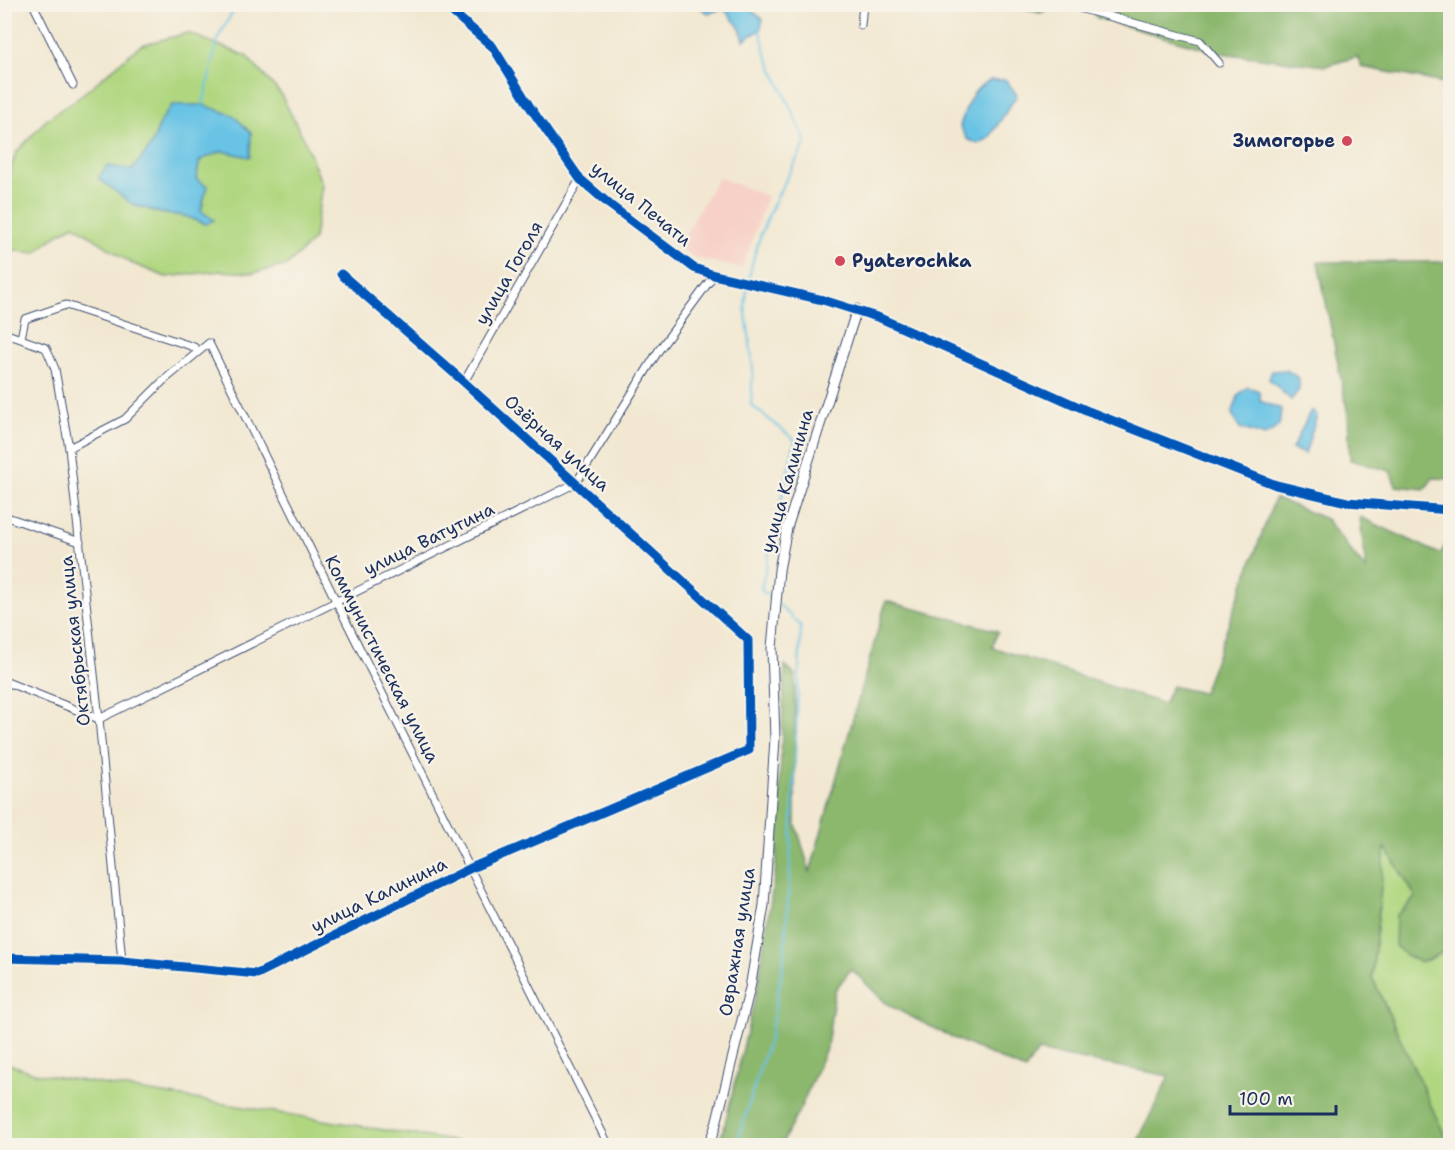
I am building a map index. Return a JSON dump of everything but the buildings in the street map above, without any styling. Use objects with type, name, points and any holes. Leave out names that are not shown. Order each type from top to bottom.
[{"type":"street","points":[[33,4],[73,86]]},
{"type":"street","name":"улица Печати","points":[[443,4],[493,47],[580,179],[609,205],[694,268],[714,275],[857,309],[903,327],[1097,415],[1276,485],[1347,502],[1450,510]]},
{"type":"street","points":[[861,25],[863,4]]},
{"type":"street","points":[[1064,4],[1200,41],[1219,63]]},
{"type":"street","name":"улица Гоголя","points":[[465,381],[580,179]]},
{"type":"street","name":"Озёрная улица","points":[[341,274],[465,381],[748,640],[749,750]]},
{"type":"street","points":[[576,483],[659,350],[714,275]]},
{"type":"street","points":[[4,333],[21,338],[25,320],[66,305],[194,347],[198,351],[162,381],[125,419],[69,448]]},
{"type":"street","name":"улица Калинина","points":[[775,739],[772,648],[779,570],[787,528],[857,309]]},
{"type":"street","name":"Октябрьская улица","points":[[21,338],[46,348],[55,369],[69,448],[99,719],[122,961]]},
{"type":"street","name":"Коммунистическая улица","points":[[198,351],[209,343],[609,1146]]},
{"type":"street","name":"улица Ватутина","points":[[99,719],[576,483]]},
{"type":"street","points":[[4,516],[80,542]]},
{"type":"street","points":[[4,681],[99,719]]},
{"type":"street","name":"Овражная улица","points":[[708,1146],[715,1128],[752,976],[764,905],[775,739]]},
{"type":"street","name":"улица Калинина","points":[[4,958],[122,961],[257,974],[471,868],[749,750]]},
{"type":"shaded area","points":[[718,177],[767,196],[742,269],[693,257],[678,247]]},
{"type":"green space","points":[[1013,5],[1057,5],[1040,13]]},
{"type":"green space","points":[[1088,5],[1450,5],[1450,84],[1362,67],[1357,57],[1325,66],[1220,53],[1097,18]]},
{"type":"green space","points":[[188,33],[246,56],[280,93],[305,141],[322,185],[314,239],[288,265],[253,273],[220,271],[166,277],[131,263],[74,225],[58,234],[35,253],[5,249],[5,185],[16,153],[47,119],[78,98],[141,45]],"holes":[[[162,119],[250,157],[222,151],[200,160],[196,179],[207,186],[201,211],[206,224],[185,216],[160,213],[133,204],[118,192],[107,166],[132,170],[151,146]]]},
{"type":"green space","points":[[1318,262],[1450,262],[1450,479],[1433,478],[1425,489],[1396,486],[1390,471],[1350,460],[1348,415]]},
{"type":"green space","points":[[1275,498],[1326,519],[1366,570],[1360,517],[1440,554],[1450,538],[1450,945],[1438,955],[1421,963],[1407,956],[1395,946],[1396,916],[1416,897],[1385,847],[1372,977],[1449,1145],[1136,1145],[1169,1076],[1038,1051],[1025,1070],[949,1036],[888,1005],[851,969],[835,990],[827,1046],[801,1107],[781,1145],[718,1145],[758,985],[776,865],[785,665],[795,676],[795,821],[810,872],[886,601],[998,631],[992,647],[1164,704],[1172,686],[1203,693]]},
{"type":"green space","points":[[1385,846],[1416,897],[1396,916],[1438,955],[1450,945],[1450,1145],[1372,977]]},
{"type":"green space","points":[[4,1062],[34,1073],[477,1145],[5,1145]]},
{"type":"water","points":[[696,5],[746,5],[763,20],[760,30],[744,40],[740,28],[724,9],[708,13]]},
{"type":"water","points":[[990,80],[1006,80],[1017,95],[989,138],[978,144],[967,139],[960,126],[967,105],[974,94],[978,88]]},
{"type":"water","points":[[172,105],[203,105],[233,115],[251,133],[250,157],[222,151],[200,160],[196,179],[207,186],[201,211],[214,220],[206,224],[185,216],[160,213],[132,204],[98,178],[107,166],[132,170],[151,146],[162,119]]},
{"type":"water","points":[[1286,370],[1299,378],[1299,390],[1291,400],[1269,379],[1272,371]]},
{"type":"water","points":[[1248,387],[1259,391],[1260,401],[1281,409],[1279,426],[1265,436],[1240,428],[1232,414],[1239,394]]},
{"type":"water","points":[[1311,410],[1317,415],[1305,454],[1292,449]]},
{"type":"waterway","points":[[203,105],[218,38],[237,4]]},
{"type":"waterway","points":[[749,279],[758,242],[765,225],[806,142],[766,54],[760,30],[757,28]]},
{"type":"waterway","points":[[748,284],[745,305],[753,367],[751,405],[795,440],[761,589],[774,601]]},
{"type":"waterway","points":[[736,1146],[770,1036],[784,959],[801,626],[778,604]]},
{"type":"cycle path","points":[[443,4],[493,47],[530,107],[580,179],[610,205],[694,268],[714,275],[823,300],[880,318],[1088,411],[1276,485],[1347,502],[1450,510]]},
{"type":"cycle path","points":[[4,958],[122,961],[257,974],[471,868],[749,750],[748,640],[464,382],[341,274]]},
{"type":"place","name":"Зимогорье","points":[[1347,141]]},
{"type":"place","name":"Pyaterochka","points":[[840,261]]}]
